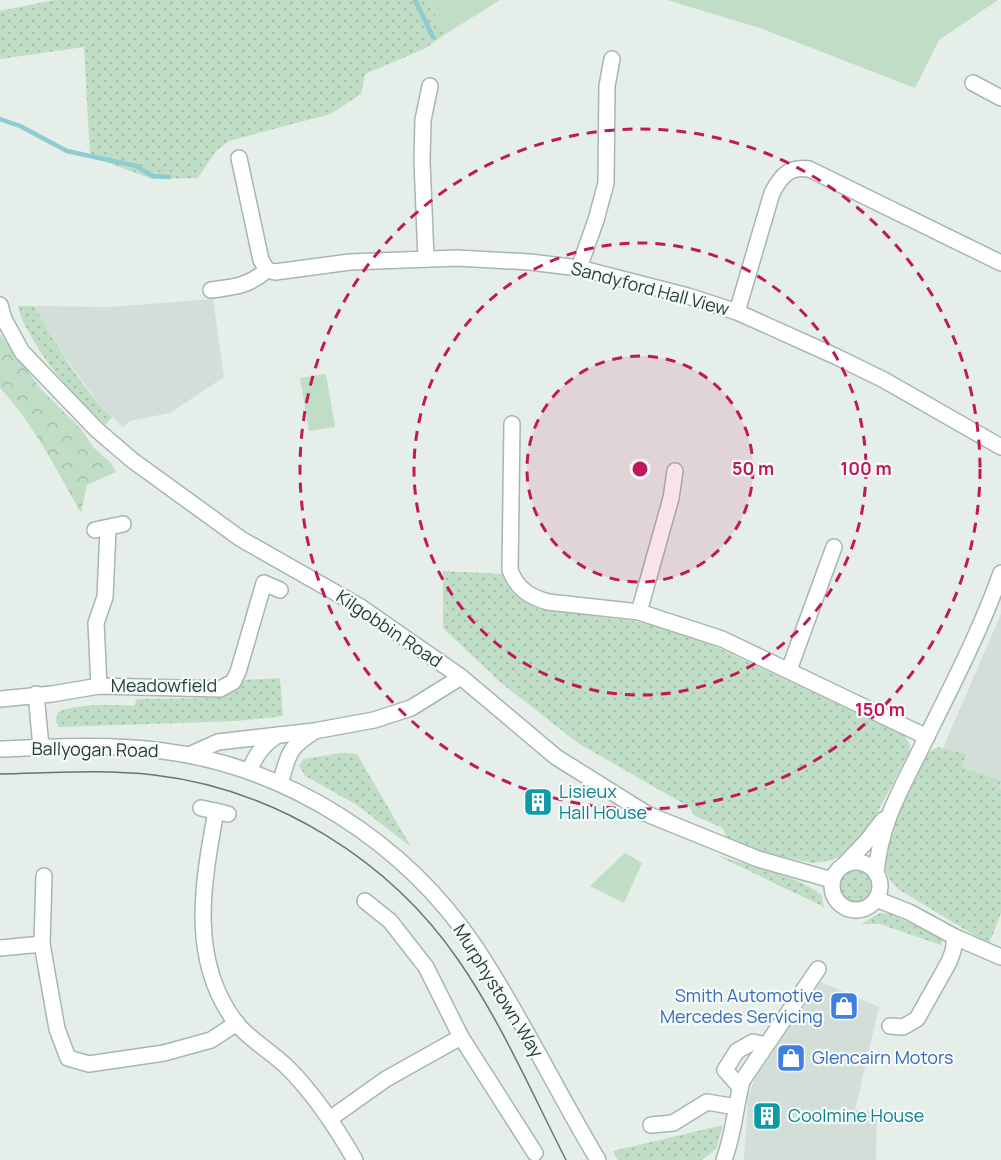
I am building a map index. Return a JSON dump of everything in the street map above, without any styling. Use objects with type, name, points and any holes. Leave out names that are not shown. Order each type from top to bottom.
[{"type":"street","points":[[579,268],[606,183],[607,86],[612,59]]},
{"type":"street","points":[[973,83],[1001,98]]},
{"type":"street","points":[[426,259],[422,161],[423,120],[430,86]]},
{"type":"street","points":[[212,290],[248,283],[267,270],[261,260],[239,158]]},
{"type":"street","points":[[737,312],[772,193],[787,172],[798,167],[809,169],[1001,262]]},
{"type":"street","name":"Sandyford Hall View","points":[[267,270],[275,272],[350,262],[426,259],[499,261],[579,268],[688,296],[737,312],[884,380],[1001,447]]},
{"type":"street","name":"Kilgobbin Road","points":[[0,305],[4,319],[22,352],[97,430],[132,460],[241,539],[359,606],[461,677],[556,757],[646,814],[758,859],[832,880]]},
{"type":"street","points":[[512,424],[510,570],[522,590],[534,598],[548,602],[639,612],[722,639],[927,737]]},
{"type":"street","points":[[639,612],[671,498],[675,471]]},
{"type":"street","name":"Meadowfield","points":[[99,686],[96,623],[105,597],[108,528]]},
{"type":"street","points":[[789,670],[834,547]]},
{"type":"street","points":[[889,813],[866,842],[835,872],[831,890],[834,898],[846,908],[862,909],[876,899],[880,888],[876,873],[879,848],[889,813],[1000,580]]},
{"type":"street","name":"Meadowfield","points":[[0,699],[52,694],[99,686],[220,689],[232,682],[238,672],[264,583],[280,590]]},
{"type":"street","points":[[189,755],[218,742],[314,731],[374,720],[411,708],[461,677]]},
{"type":"street","points":[[36,694],[41,747]]},
{"type":"street","points":[[279,783],[290,750],[297,742],[314,731]]},
{"type":"street","points":[[249,771],[257,753],[267,741],[279,735]]},
{"type":"street","name":"Ballyogan Road","points":[[0,749],[136,748],[189,755],[249,771]]},
{"type":"street","name":"Murphystown Way","points":[[249,771],[279,783],[352,824],[381,845],[439,901],[476,948],[598,1160]]},
{"type":"street","points":[[201,808],[222,812],[205,871],[202,925],[211,974],[237,1023],[288,1068],[331,1118],[355,1160]]},
{"type":"street","points":[[845,864],[856,861],[865,863],[876,873]]},
{"type":"street","points":[[44,876],[42,944],[57,1029],[68,1058],[89,1064],[164,1053],[211,1040],[237,1023]]},
{"type":"street","points":[[876,899],[909,912],[955,937],[1001,957]]},
{"type":"street","points":[[365,901],[390,921],[426,967],[461,1036],[535,1153]]},
{"type":"street","points":[[890,1026],[903,1027],[916,1019],[949,962],[955,937]]},
{"type":"street","points":[[0,948],[42,944]]},
{"type":"street","points":[[724,1160],[731,1143],[742,1081],[818,969]]},
{"type":"street","points":[[331,1118],[386,1079],[461,1036]]},
{"type":"street","points":[[651,1125],[673,1123],[707,1102],[736,1107]]},
{"type":"shaded area","points":[[213,299],[224,377],[170,413],[130,421],[123,427],[100,405],[59,349],[34,306],[111,307]]},
{"type":"shaded area","points":[[1001,614],[1001,789],[998,788],[1000,781],[962,767],[943,748]]},
{"type":"shaded area","points":[[821,982],[879,1007],[855,1110],[877,1112],[876,1160],[744,1160],[748,1097],[755,1078]]},
{"type":"green space","points":[[54,0],[429,0],[444,35],[424,49],[365,74],[361,94],[330,114],[229,141],[215,152],[198,178],[152,179],[90,156],[84,47],[0,59],[0,11]]},
{"type":"green space","points":[[429,0],[500,0],[444,35]]},
{"type":"green space","points":[[667,0],[998,0],[939,40],[915,88],[760,28]]},
{"type":"green space","points":[[18,306],[34,306],[79,379],[112,417],[105,425],[64,383],[46,360],[25,325]]},
{"type":"green space","points":[[0,334],[41,389],[82,430],[93,447],[111,463],[116,472],[87,485],[81,513],[34,432],[0,388]]},
{"type":"green space","points":[[326,374],[335,427],[309,431],[300,378]]},
{"type":"green space","points":[[443,571],[502,574],[514,594],[538,609],[649,623],[708,643],[905,736],[910,745],[909,752],[865,836],[849,852],[832,860],[813,863],[759,852],[727,839],[723,828],[695,816],[689,807],[578,743],[500,682],[443,628]]},
{"type":"green space","points":[[280,678],[283,716],[237,721],[59,727],[56,721],[58,712],[76,707],[134,706],[137,699],[222,698],[237,690],[244,680]]},
{"type":"green space","points":[[938,747],[966,754],[962,767],[1001,781],[998,788],[1001,789],[1001,913],[989,944],[898,889],[890,880],[882,862],[894,818],[929,752]]},
{"type":"green space","points":[[341,753],[357,754],[411,847],[357,805],[305,776],[299,765],[304,759]]},
{"type":"green space","points":[[625,853],[642,863],[624,903],[590,886]]},
{"type":"green space","points":[[716,855],[788,877],[814,889],[822,896],[824,909],[822,906]]},
{"type":"green space","points":[[855,870],[866,875],[871,886],[866,897],[855,902],[844,897],[839,886],[844,875]]},
{"type":"green space","points":[[880,913],[891,914],[943,939],[941,945],[880,924],[861,924]]},
{"type":"green space","points":[[723,1125],[716,1149],[702,1160],[618,1160],[613,1151]]},
{"type":"waterway","points":[[415,0],[433,37]]},
{"type":"waterway","points":[[0,119],[20,126],[67,151],[136,166],[153,176],[169,177]]},
{"type":"tram line","points":[[0,774],[116,772],[154,775],[199,783],[243,796],[285,813],[326,835],[364,861],[399,891],[431,925],[459,961],[489,1008],[566,1160]]},
{"type":"place","name":"Lisieux Hall House","points":[[538,802]]},
{"type":"place","name":"Smith Automotive Mercedes Servicing","points":[[844,1006]]},
{"type":"place","name":"Glencairn Motors","points":[[791,1058]]},
{"type":"place","name":"Coolmine House","points":[[767,1116]]}]
